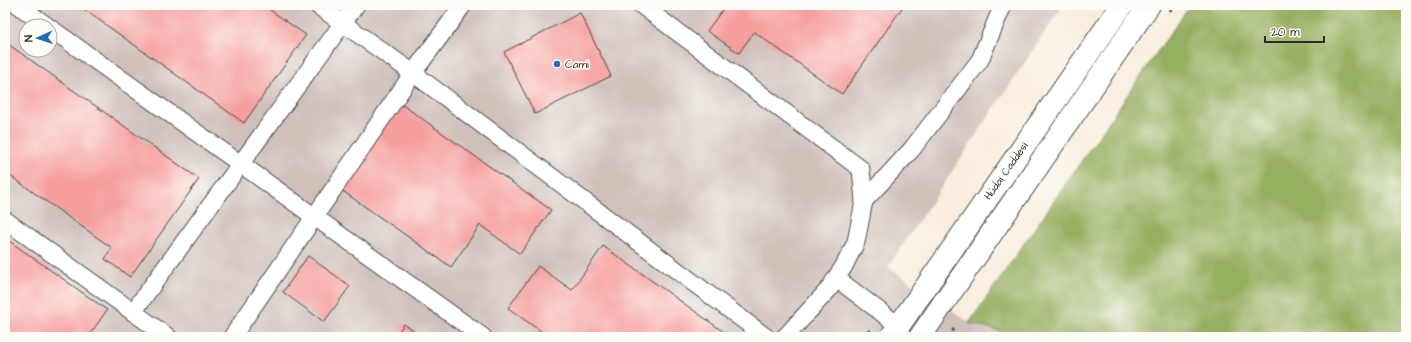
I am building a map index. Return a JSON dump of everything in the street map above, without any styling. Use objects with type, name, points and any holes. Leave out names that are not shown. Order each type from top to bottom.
[{"type":"street","points":[[18,5],[36,18]]},
{"type":"street","points":[[317,5],[413,74],[766,337]]},
{"type":"street","points":[[132,312],[356,5]]},
{"type":"street","points":[[232,337],[413,74],[463,5]]},
{"type":"street","points":[[641,5],[861,169],[864,201],[856,242],[829,289],[785,337]]},
{"type":"street","points":[[864,201],[912,149],[980,60],[1003,5]]},
{"type":"street","name":"Hüdai Caddesi","points":[[895,331],[1122,5]]},
{"type":"street","points":[[920,337],[1149,5]]},
{"type":"street","points":[[58,34],[483,337]]},
{"type":"street","points":[[5,220],[168,337]]},
{"type":"street","points":[[836,278],[895,331]]},
{"type":"shaded area","points":[[5,5],[1063,5],[888,267],[969,322],[1023,337],[5,337]]},
{"type":"green space","points":[[1190,5],[1406,5],[1406,337],[1023,337],[969,323]]},
{"type":"building","points":[[78,5],[263,5],[306,35],[244,123]]},
{"type":"building","points":[[726,5],[904,5],[842,94],[754,32],[739,53],[707,31]]},
{"type":"building","name":"Cami","points":[[580,13],[611,76],[535,114],[504,52]]},
{"type":"building","points":[[5,42],[18,51],[18,58],[28,58],[199,179],[130,277],[105,259],[112,248],[5,172]]},
{"type":"building","points":[[397,101],[551,210],[520,254],[480,225],[451,267],[337,187]]},
{"type":"building","points":[[5,238],[107,310],[88,337],[5,337]]},
{"type":"building","points":[[603,246],[731,337],[549,337],[508,308],[538,266],[572,290]]},
{"type":"building","points":[[308,256],[350,286],[324,322],[283,292]]},
{"type":"building","points":[[404,324],[422,337],[395,337]]},
{"type":"place","name":"Cami","points":[[557,64]]}]
